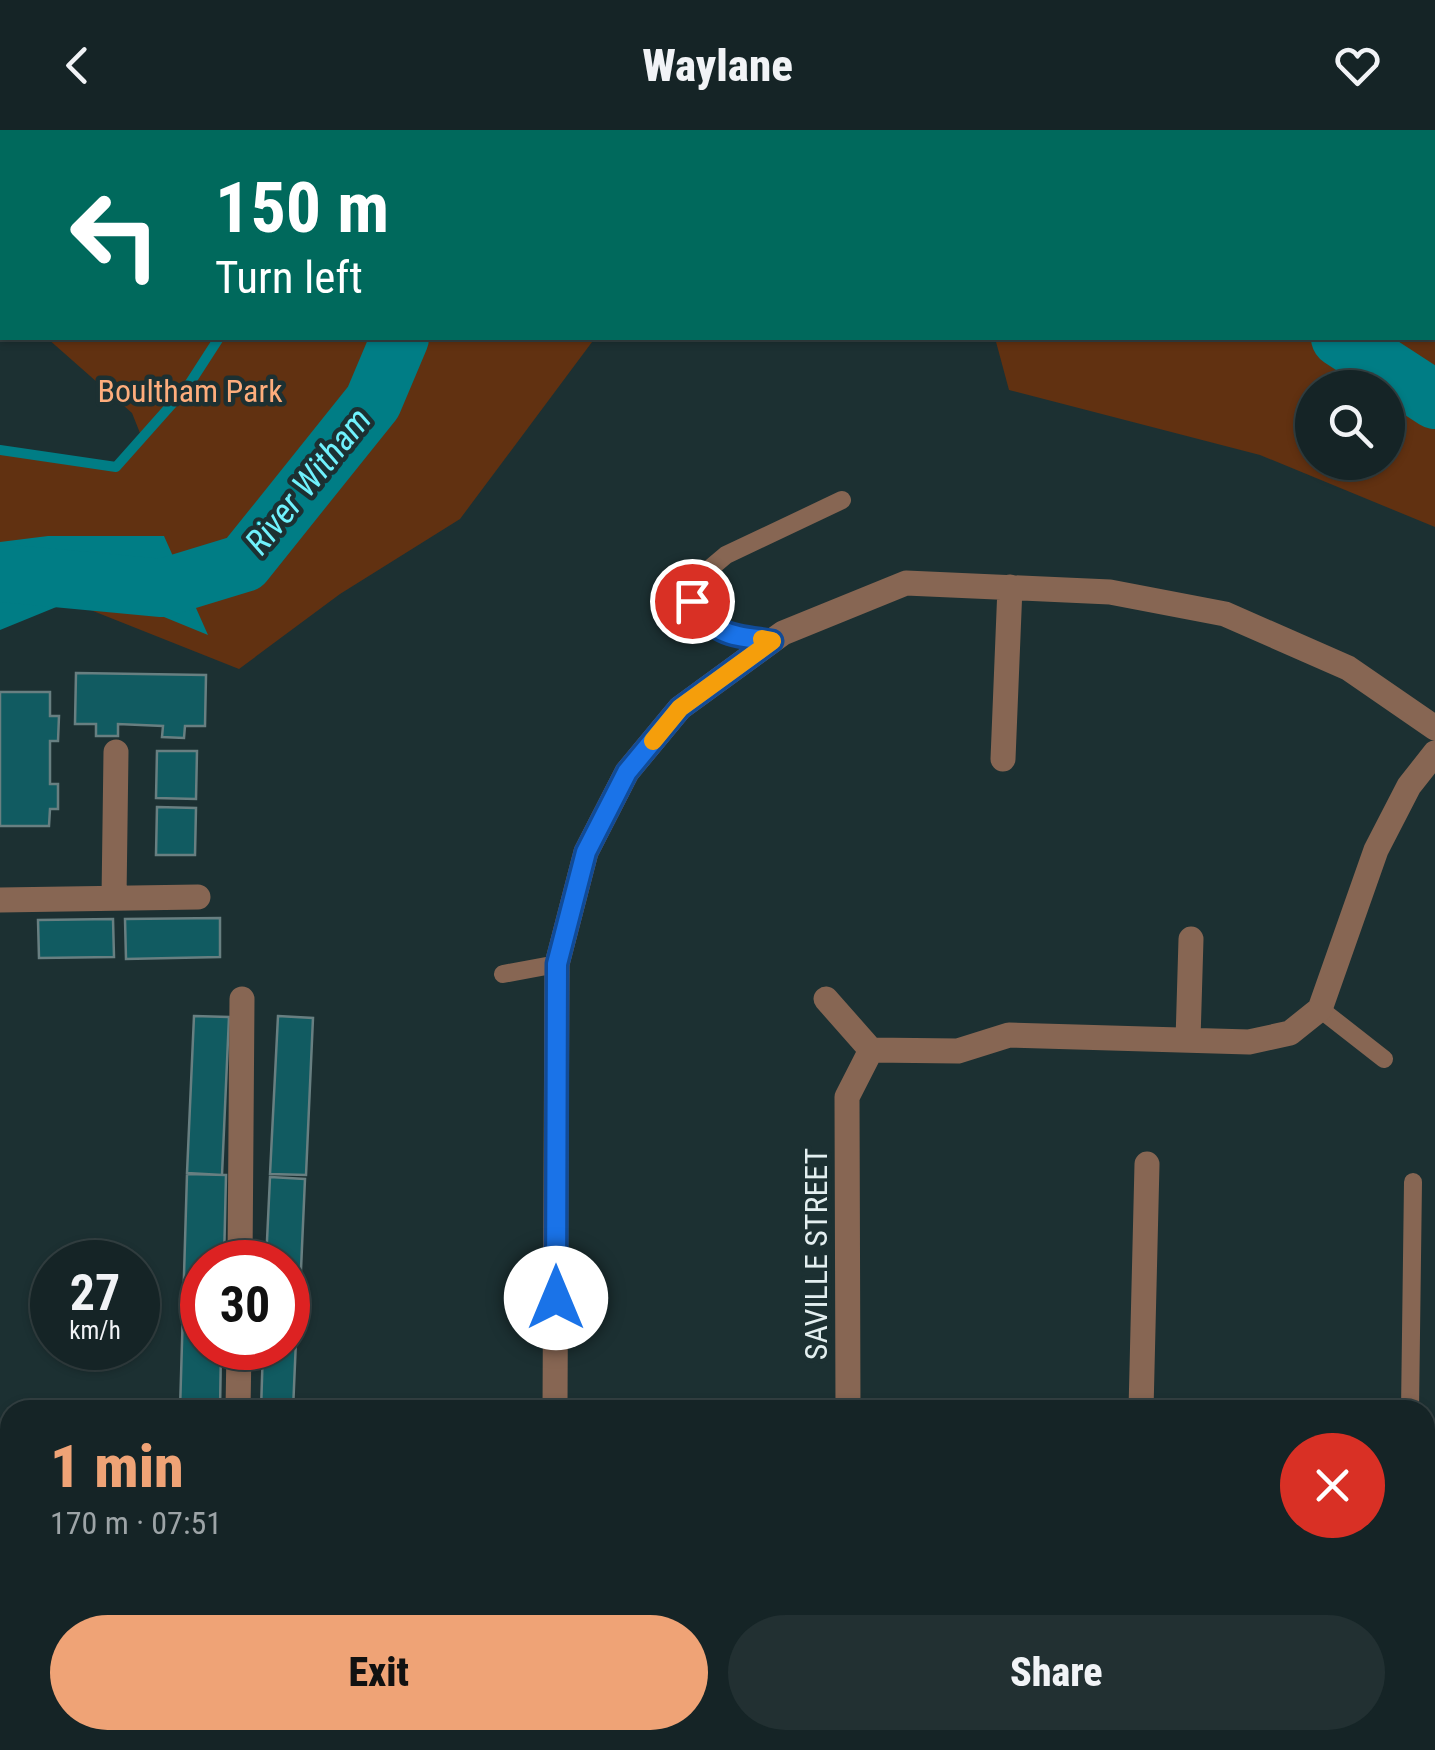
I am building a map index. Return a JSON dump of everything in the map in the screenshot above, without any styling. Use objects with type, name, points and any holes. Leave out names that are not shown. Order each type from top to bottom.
[{"type":"street","points":[[555,1400],[557,964],[586,852],[627,772],[680,708],[772,641],[906,583],[1110,592],[1224,614],[1348,668],[1435,728]]},
{"type":"street","points":[[1003,759],[1010,586]]},
{"type":"street","points":[[114,898],[116,752]]},
{"type":"street","points":[[826,999],[871,1050],[958,1051],[1010,1036],[1249,1042],[1290,1033],[1320,1009],[1376,850],[1409,786],[1435,754]]},
{"type":"street","points":[[0,900],[198,897]]},
{"type":"street","points":[[1188,1040],[1192,939]]},
{"type":"street","points":[[240,1240],[242,999]]},
{"type":"street","name":"SAVILLE STREET","points":[[848,1400],[847,1097],[871,1050]]},
{"type":"street","points":[[1141,1400],[1147,1164]]},
{"type":"street","points":[[238,1400],[239,1370]]},
{"type":"lane","points":[[772,641],[726,634],[707,624],[692,601],[694,582],[726,554],[842,500]]},
{"type":"lane","points":[[503,974],[557,964]]},
{"type":"lane","points":[[1320,1009],[1384,1059]]},
{"type":"lane","points":[[1410,1400],[1412,1182]]},
{"type":"green space","name":"Boultham Park","points":[[49,340],[594,340],[460,519],[340,594],[239,669],[0,574],[0,450],[116,467],[142,438],[132,413]]},
{"type":"green space","points":[[996,340],[1435,340],[1435,527],[1321,480],[1405,480],[1405,370],[1295,370],[1295,469],[1260,455],[1009,390]]},
{"type":"water","points":[[48,536],[164,536],[208,635],[98,590],[0,630],[0,542]]},
{"type":"building","points":[[76,673],[206,675],[205,726],[185,726],[184,738],[162,737],[163,726],[118,724],[118,736],[96,736],[96,724],[75,724]]},
{"type":"building","points":[[0,692],[50,692],[50,716],[59,716],[58,741],[50,741],[50,784],[58,784],[58,809],[50,809],[49,826],[0,826]]},
{"type":"building","points":[[157,751],[197,751],[196,799],[156,798]]},
{"type":"building","points":[[157,807],[196,808],[195,855],[156,855]]},
{"type":"building","points":[[220,918],[220,957],[126,959],[125,919]]},
{"type":"building","points":[[113,919],[114,957],[39,958],[38,920]]},
{"type":"building","points":[[194,1016],[229,1017],[222,1175],[187,1173]]},
{"type":"building","points":[[278,1016],[313,1018],[306,1175],[270,1174]]},
{"type":"building","points":[[187,1174],[226,1175],[225,1240],[185,1240]]},
{"type":"building","points":[[270,1177],[305,1179],[302,1240],[267,1240]]},
{"type":"building","points":[[181,1370],[221,1370],[220,1400],[180,1400]]},
{"type":"building","points":[[262,1370],[295,1370],[293,1400],[261,1400]]},
{"type":"waterway","points":[[0,450],[116,467],[188,386],[218,340]]},
{"type":"waterway","name":"River Witham","points":[[0,573],[162,588],[244,563],[373,402],[399,340]]},
{"type":"waterway","name":"River Witham","points":[[1343,340],[1435,400]]},
{"type":"slow traffic","points":[[653,741],[680,708],[772,641],[762,639]]},
{"type":"route","points":[[556,1298],[557,964],[586,852],[627,772],[680,708],[772,641],[726,634],[707,624],[692,601]]}]
